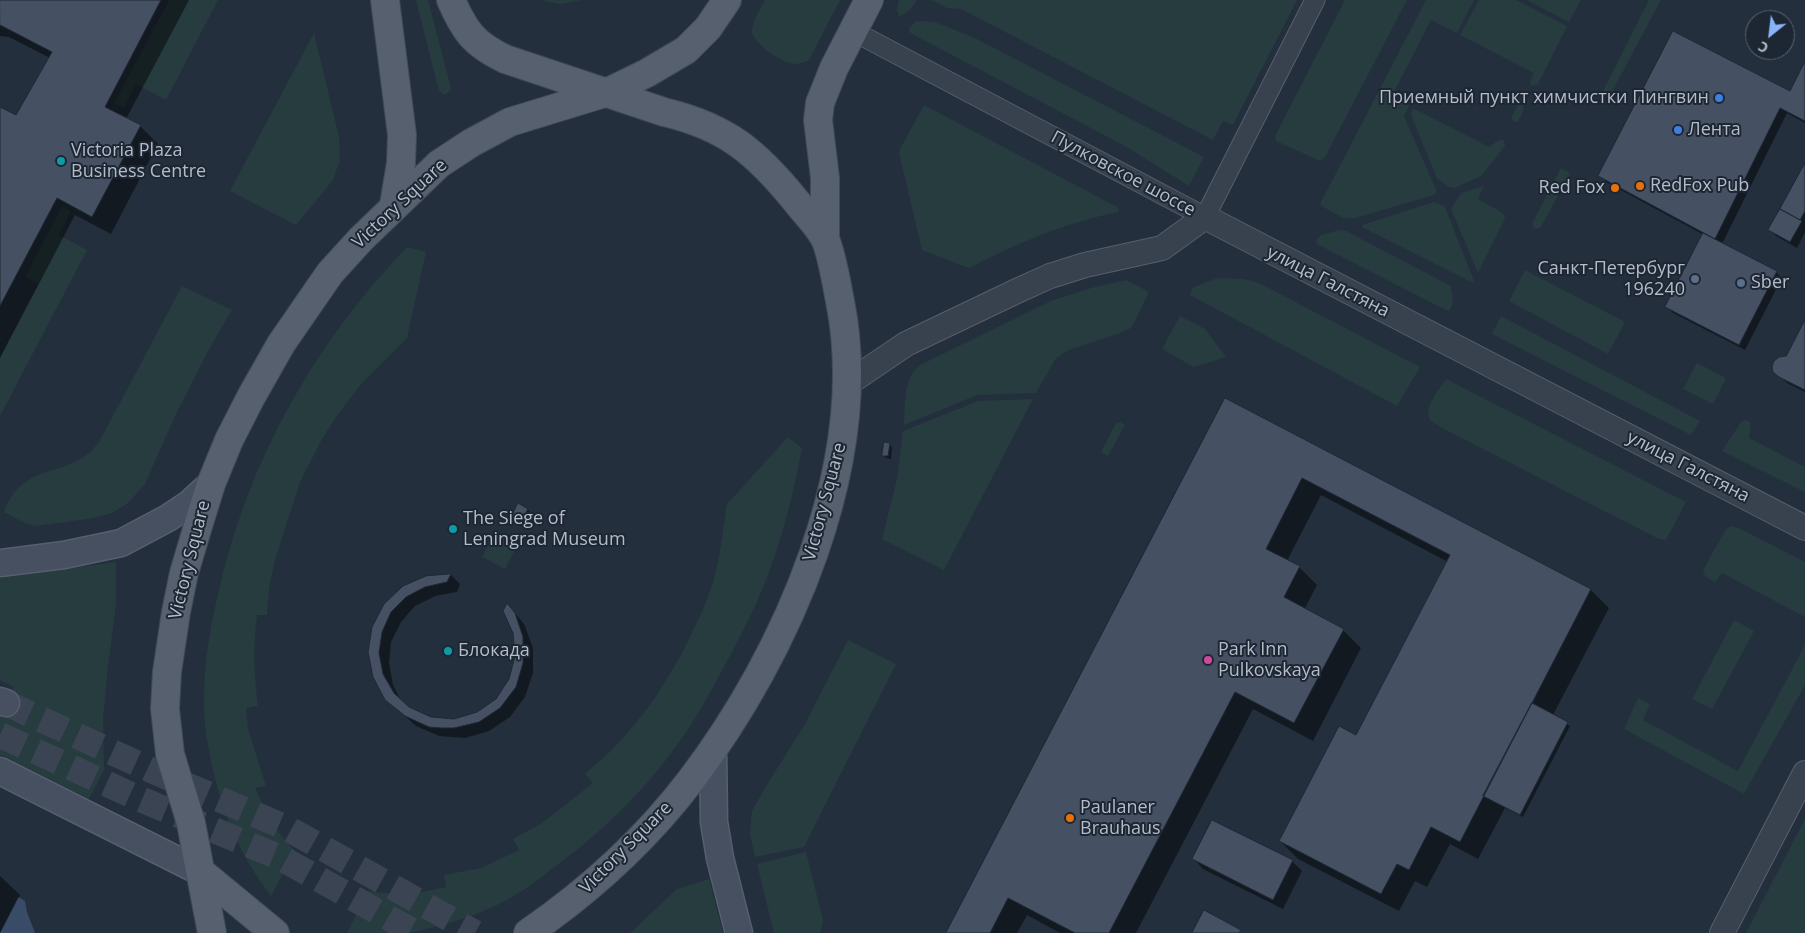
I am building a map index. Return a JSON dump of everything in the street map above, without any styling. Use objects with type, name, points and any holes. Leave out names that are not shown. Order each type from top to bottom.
[{"type":"main road","points":[[385,0],[402,136],[401,163],[394,205]]},
{"type":"main road","points":[[451,0],[472,38],[487,50],[505,59],[608,92],[647,73],[686,50],[708,28],[727,0]]},
{"type":"main road","points":[[825,238],[825,178],[818,120],[820,103],[828,81],[869,0]]},
{"type":"main road","name":"Victory Square","points":[[212,933],[191,823],[170,754],[165,709],[167,672],[184,573],[211,484],[229,440],[281,344],[304,309],[330,273],[394,205],[439,164],[471,143],[510,122],[608,92],[711,126],[733,139],[754,155],[772,173],[825,238],[845,323],[848,384],[842,442],[834,482],[807,573],[771,652],[748,694],[713,749],[689,782],[633,844],[601,876],[564,908],[528,933]]},
{"type":"main road","points":[[0,563],[64,555],[121,543],[168,518],[189,504],[211,484]]},
{"type":"main road","points":[[713,749],[714,822],[720,858],[739,933]]},
{"type":"main road","points":[[0,771],[201,872],[275,933]]},
{"type":"street","name":"Пулковское шоссе","points":[[853,31],[1205,217],[1315,0]]},
{"type":"street","points":[[848,384],[906,344],[1019,290],[1050,276],[1085,265],[1162,248],[1205,217]]},
{"type":"street","name":"улица Галстяна","points":[[1205,217],[1805,528]]},
{"type":"street","points":[[1722,933],[1805,773]]},
{"type":"green space","points":[[169,0],[218,0],[166,100],[136,84],[124,108],[114,103]]},
{"type":"green space","points":[[416,0],[428,0],[451,88],[445,95],[439,91]]},
{"type":"green space","points":[[541,0],[583,0],[560,4]]},
{"type":"green space","points":[[765,0],[840,0],[809,60],[794,64],[769,52],[754,37],[752,32],[753,24]]},
{"type":"green space","points":[[899,0],[917,0],[910,10],[899,17],[897,10]]},
{"type":"green space","points":[[931,0],[1297,0],[1233,125],[1223,121],[1213,140],[961,9],[947,8]]},
{"type":"green space","points":[[1345,0],[1407,0],[1325,157],[1320,161],[1276,141],[1275,136]]},
{"type":"green space","points":[[1426,0],[1474,0],[1457,33],[1431,20],[1392,96],[1409,106],[1404,116],[1437,192],[1434,195],[1355,218],[1343,218],[1320,205],[1321,202]]},
{"type":"green space","points":[[1479,0],[1516,0],[1567,26],[1538,84],[1531,86],[1530,81],[1534,73],[1460,35]]},
{"type":"green space","points":[[1527,0],[1581,0],[1569,22]]},
{"type":"green space","points":[[1649,0],[1661,0],[1609,97],[1602,93]]},
{"type":"green space","points":[[916,21],[935,22],[975,38],[1204,157],[1189,186],[1125,146],[909,32],[910,27]]},
{"type":"green space","points":[[314,33],[339,137],[340,160],[333,180],[296,225],[230,191]]},
{"type":"green space","points":[[924,105],[1119,208],[1118,212],[1060,228],[1006,250],[969,268],[922,250],[899,153]]},
{"type":"green space","points":[[1518,105],[1522,105],[1524,109],[1518,122],[1514,122],[1511,118]]},
{"type":"green space","points":[[1413,108],[1489,147],[1499,140],[1504,140],[1505,146],[1481,176],[1455,188],[1449,187],[1437,179],[1411,115]]},
{"type":"green space","points":[[1561,168],[1570,173],[1541,227],[1536,229],[1533,227],[1533,222]]},
{"type":"green space","points":[[1484,186],[1478,199],[1503,213],[1505,218],[1478,273],[1451,209],[1461,193]]},
{"type":"green space","points":[[1434,202],[1444,206],[1446,210],[1474,281],[1473,283],[1362,227],[1362,225]]},
{"type":"green space","points":[[62,206],[71,211],[59,235],[87,250],[0,416],[0,357],[38,284],[25,277]]},
{"type":"green space","points":[[1340,230],[1346,231],[1451,286],[1453,302],[1449,311],[1317,244],[1316,241],[1321,235]]},
{"type":"green space","points":[[407,247],[426,252],[407,338],[361,384],[322,439],[300,482],[275,560],[269,588],[267,615],[257,615],[255,660],[258,706],[246,708],[248,729],[266,786],[255,788],[277,829],[295,851],[271,896],[250,865],[234,834],[216,784],[212,766],[206,730],[204,692],[208,643],[214,610],[231,545],[247,497],[288,407],[342,324]]},
{"type":"green space","points":[[1525,270],[1625,322],[1608,354],[1509,301]]},
{"type":"green space","points":[[1217,278],[1244,279],[1259,283],[1420,367],[1397,406],[1190,295],[1192,288]]},
{"type":"green space","points":[[1126,280],[1149,292],[1133,325],[1120,333],[1069,350],[1056,358],[1036,393],[977,395],[904,425],[908,384],[914,370],[920,365],[1051,301],[1091,288]]},
{"type":"green space","points":[[182,286],[232,310],[208,351],[175,416],[145,484],[128,503],[112,513],[94,518],[36,526],[27,524],[4,512],[13,495],[23,484],[35,476],[75,462],[88,454],[99,442]]},
{"type":"green space","points":[[1180,316],[1205,329],[1226,357],[1194,367],[1162,349]]},
{"type":"green space","points":[[1501,316],[1700,421],[1691,435],[1492,334]]},
{"type":"green space","points":[[1697,363],[1726,378],[1713,404],[1683,389]]},
{"type":"green space","points":[[1446,379],[1686,502],[1666,540],[1659,539],[1431,421],[1428,411],[1430,405]]},
{"type":"green space","points":[[1033,399],[944,570],[882,539],[897,479],[903,431],[978,401]]},
{"type":"green space","points":[[1745,420],[1750,422],[1749,438],[1805,467],[1805,492],[1722,451],[1741,422]]},
{"type":"green space","points":[[1120,422],[1125,425],[1108,456],[1101,452],[1116,423]]},
{"type":"green space","points":[[788,437],[802,448],[784,526],[765,582],[741,634],[702,706],[678,743],[648,782],[595,835],[513,897],[458,920],[409,933],[347,933],[368,891],[407,893],[446,887],[444,875],[481,868],[519,850],[513,839],[542,823],[593,783],[585,774],[613,749],[655,698],[680,657],[702,612],[712,586],[719,557],[727,504]]},
{"type":"green space","points":[[1731,526],[1739,528],[1805,562],[1805,617],[1722,573],[1715,582],[1705,576],[1703,570],[1726,529]]},
{"type":"green space","points":[[494,534],[517,546],[505,569],[482,557]]},
{"type":"green space","points":[[116,562],[116,605],[103,718],[104,770],[89,799],[0,755],[0,715],[14,687],[0,680],[0,578]]},
{"type":"green space","points":[[1734,620],[1754,631],[1712,709],[1692,699]]},
{"type":"green space","points":[[848,640],[896,664],[804,847],[755,857],[750,834],[752,811],[805,724]]},
{"type":"green space","points":[[1805,645],[1805,685],[1744,794],[1624,729],[1638,698],[1650,704],[1643,720],[1738,771]]},
{"type":"green space","points":[[1805,819],[1805,933],[1746,933]]},
{"type":"green space","points":[[806,852],[823,920],[820,933],[774,933],[757,864]]},
{"type":"green space","points":[[709,879],[723,933],[630,933],[677,889]]},
{"type":"water","points":[[18,897],[25,901],[35,933],[0,933]]},
{"type":"building","name":"Victoria Plaza Business Centre","points":[[0,0],[161,0],[105,107],[141,125],[92,217],[57,198],[0,306],[0,107],[16,115],[52,52],[0,25]]},
{"type":"building","points":[[1673,31],[1790,91],[1805,61],[1805,121],[1780,108],[1715,239],[1598,176]]},
{"type":"building","points":[[1805,163],[1805,211],[1800,220],[1780,209]]},
{"type":"building","points":[[1780,209],[1802,221],[1790,242],[1768,230]]},
{"type":"building","points":[[1703,233],[1777,271],[1739,345],[1665,307]]},
{"type":"building","points":[[1805,320],[1805,390],[1779,377],[1773,372],[1772,367],[1774,361],[1779,357],[1786,356]]},
{"type":"building","name":"Park Inn Pulkovskaya","points":[[1225,398],[1591,589],[1460,842],[1431,827],[1409,870],[1397,864],[1381,894],[1279,841],[1339,726],[1356,735],[1450,555],[1302,478],[1266,549],[1300,566],[1284,597],[1344,629],[1294,723],[1235,692],[1109,933],[1075,933],[1008,898],[990,933],[946,933]]},
{"type":"building","points":[[884,442],[890,443],[888,456],[882,456]]},
{"type":"building","points":[[518,503],[528,509],[522,521],[512,516]]},
{"type":"building","points":[[451,574],[447,582],[425,587],[406,597],[391,612],[382,632],[379,653],[383,674],[394,693],[409,707],[431,717],[454,719],[477,712],[496,699],[509,679],[515,656],[513,633],[503,611],[507,603],[515,613],[523,637],[523,663],[516,687],[500,708],[479,722],[454,728],[429,727],[405,716],[385,700],[373,677],[368,652],[372,627],[384,604],[403,586],[426,576]]},
{"type":"building","points":[[1532,703],[1568,722],[1520,815],[1483,796]]},
{"type":"building","points":[[1212,820],[1293,860],[1273,900],[1192,859]]},
{"type":"building","points":[[1204,910],[1241,930],[1239,933],[1192,933]]},
{"type":"tunnel","points":[[6,703],[151,770],[287,828],[475,933]]},
{"type":"tunnel","points":[[0,735],[140,799],[281,858],[416,933]]},
{"type":"place","name":"Приемный пункт химчистки Пингвин","points":[[1719,98]]},
{"type":"place","name":"Лента","points":[[1678,130]]},
{"type":"place","name":"Victoria Plaza Business Centre","points":[[61,161]]},
{"type":"place","name":"RedFox Pub","points":[[1640,186]]},
{"type":"place","name":"Red Fox","points":[[1615,188]]},
{"type":"place","name":"Санкт-Петербург 196240","points":[[1695,279]]},
{"type":"place","name":"Sber","points":[[1741,283]]},
{"type":"place","name":"The Siege of Leningrad Museum","points":[[453,529]]},
{"type":"place","name":"Блокада","points":[[448,651]]},
{"type":"place","name":"Park Inn Pulkovskaya","points":[[1208,660]]},
{"type":"place","name":"Paulaner Brauhaus","points":[[1070,818]]}]
